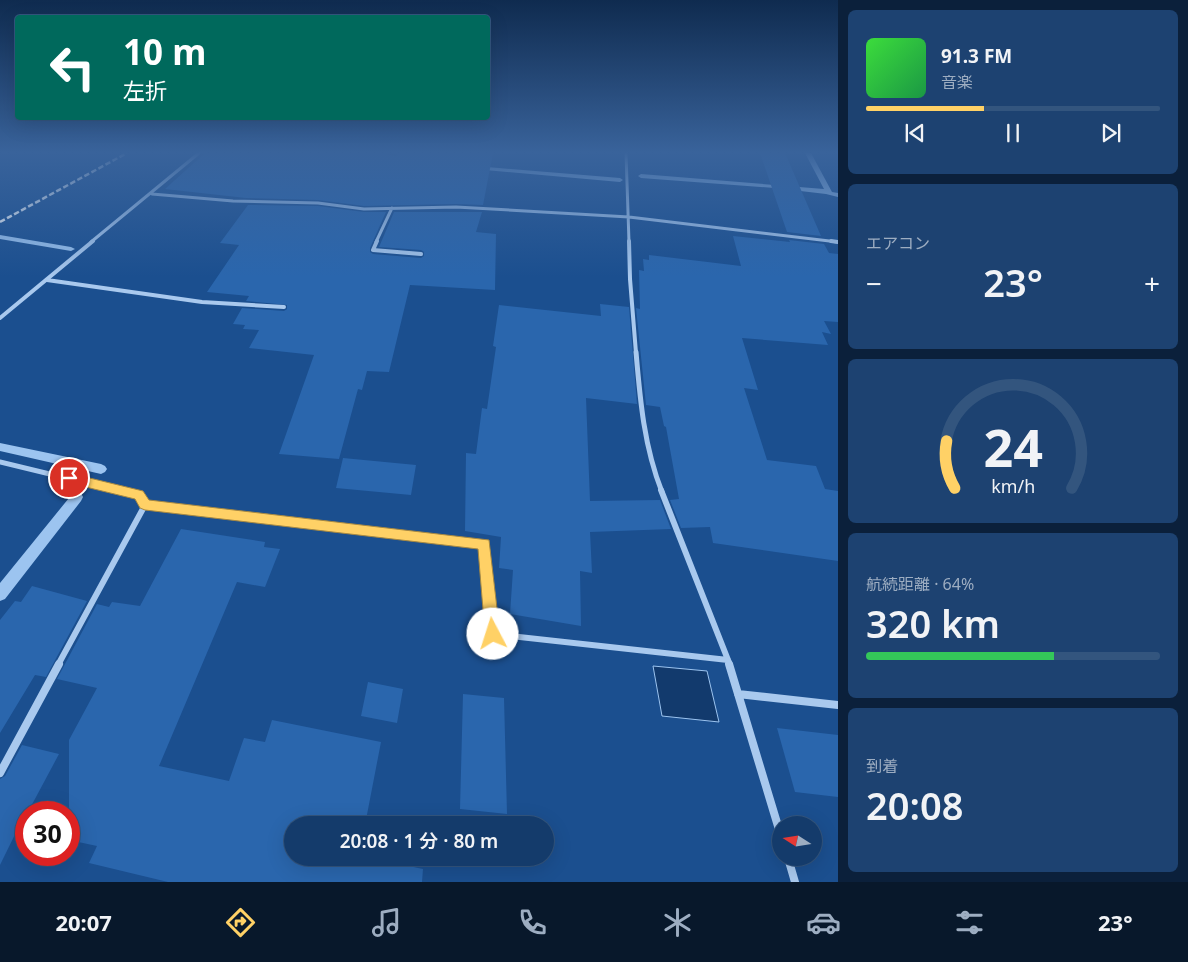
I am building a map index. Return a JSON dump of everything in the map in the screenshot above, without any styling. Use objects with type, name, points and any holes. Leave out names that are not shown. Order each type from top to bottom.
[{"type":"street","points":[[0,318],[152,194]]},
{"type":"street","points":[[154,194],[232,201],[318,203],[364,209],[456,207],[629,217],[838,242]]},
{"type":"street","points":[[628,194],[630,279],[642,411],[657,479],[728,660],[775,816]]},
{"type":"street","points":[[392,208],[373,250],[421,254]]},
{"type":"street","points":[[46,280],[202,302],[284,307]]},
{"type":"street","points":[[0,462],[139,495],[145,505]]},
{"type":"street","points":[[145,505],[485,544],[493,634],[728,660]]},
{"type":"street","points":[[0,773],[145,505]]},
{"type":"street","points":[[738,694],[838,705]]},
{"type":"street","points":[[790,866],[795,882]]},
{"type":"water","points":[[653,666],[707,671],[719,722],[662,716]]},
{"type":"building","points":[[211,194],[485,194],[483,205],[364,206],[318,200],[246,198]]},
{"type":"building","points":[[774,194],[803,194],[821,236],[787,232]]},
{"type":"building","points":[[248,205],[318,206],[364,212],[386,212],[370,248],[370,252],[373,254],[421,258],[424,256],[424,252],[421,250],[379,247],[394,212],[482,212],[476,232],[496,234],[495,290],[410,285],[389,372],[367,371],[362,390],[358,389],[339,459],[279,454],[314,355],[249,348],[259,330],[243,329],[245,325],[233,324],[242,308],[284,311],[287,309],[287,305],[246,301],[249,296],[207,292],[239,245],[220,243]]},
{"type":"building","points":[[733,236],[824,244],[829,253],[838,254],[838,322],[824,321],[831,334],[822,332],[828,345],[742,338],[758,390],[744,388],[767,460],[816,466],[825,489],[838,491],[838,561],[713,543],[710,527],[681,528],[670,500],[679,499],[666,427],[664,426],[660,407],[646,405],[636,308],[640,309],[639,270],[644,271],[643,259],[649,260],[649,255],[741,266]]},
{"type":"building","points":[[600,304],[629,307],[637,404],[586,398],[590,501],[660,500],[671,529],[590,532],[592,573],[580,571],[581,626],[510,614],[513,570],[499,568],[501,537],[465,531],[466,453],[476,454],[482,408],[487,409],[496,347],[493,346],[499,305],[601,316]]},
{"type":"building","points":[[343,458],[416,465],[411,495],[336,488]]},
{"type":"building","points":[[181,529],[265,542],[264,547],[280,549],[265,587],[237,582],[159,766],[229,781],[244,738],[265,742],[272,720],[381,742],[367,816],[284,816],[284,866],[409,866],[423,869],[422,882],[168,882],[89,863],[97,846],[80,842],[80,801],[69,801],[69,740],[97,688],[57,679],[97,604],[109,607],[112,602],[140,606]]},
{"type":"building","points":[[32,586],[87,601],[46,677],[35,675],[0,733],[0,620],[15,601],[21,602]]},
{"type":"building","points":[[368,682],[403,689],[397,723],[361,716]]},
{"type":"building","points":[[463,694],[504,698],[507,814],[460,809]]},
{"type":"building","points":[[777,728],[838,735],[838,797],[795,792]]},
{"type":"building","points":[[22,745],[59,754],[34,801],[15,801],[15,834],[0,865],[0,779],[5,776]]},
{"type":"waterway","points":[[831,194],[838,195]]},
{"type":"waterway","points":[[0,237],[71,249]]},
{"type":"waterway","points":[[0,447],[101,469]]},
{"type":"waterway","points":[[0,594],[77,497]]},
{"type":"railway","points":[[0,222],[51,194]]},
{"type":"route","points":[[69,478],[139,495],[145,505],[485,544],[493,634]]}]
